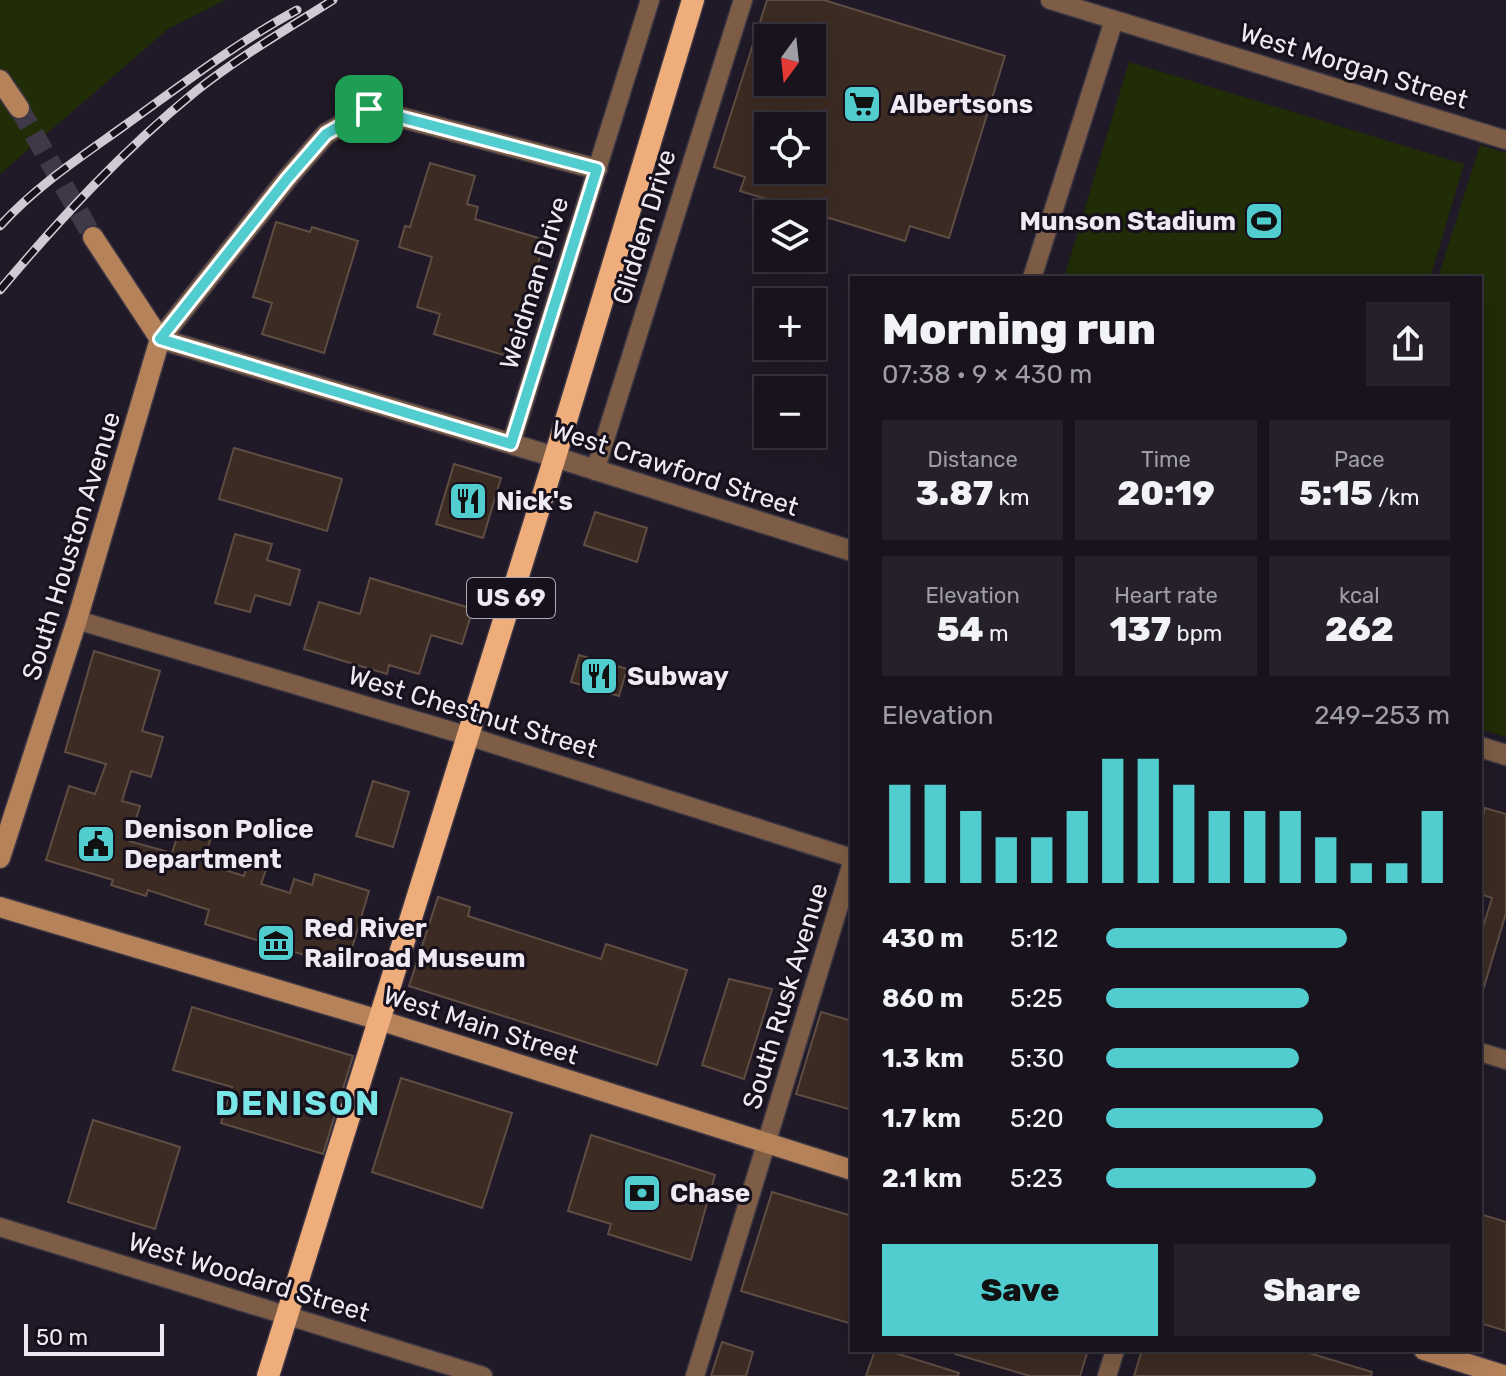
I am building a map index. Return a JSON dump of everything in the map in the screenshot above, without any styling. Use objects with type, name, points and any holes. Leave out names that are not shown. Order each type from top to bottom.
[{"type":"highway","name":"US 69","points":[[268,1376],[555,457],[693,0]]},
{"type":"main road","points":[[0,80],[19,108]]},
{"type":"main road","points":[[93,237],[160,339]]},
{"type":"main road","name":"South Houston Avenue","points":[[0,858],[77,620],[160,339]]},
{"type":"main road","name":"West Main Street","points":[[0,907],[379,1020],[850,1169]]},
{"type":"main road","points":[[1430,1352],[1506,1376]]},
{"type":"street","name":"Weidman Drive","points":[[511,444],[650,0]]},
{"type":"street","name":"Glidden Drive","points":[[595,471],[743,0]]},
{"type":"street","name":"West Morgan Street","points":[[1050,0],[1506,140]]},
{"type":"street","points":[[1033,276],[1114,20]]},
{"type":"street","points":[[160,339],[326,134],[369,109],[597,169]]},
{"type":"street","name":"West Crawford Street","points":[[160,339],[555,457],[850,550]]},
{"type":"street","name":"West Chestnut Street","points":[[77,620],[468,736],[850,859]]},
{"type":"street","points":[[1482,748],[1506,755]]},
{"type":"street","name":"South Rusk Avenue","points":[[695,1376],[850,867]]},
{"type":"street","points":[[1482,1053],[1506,1060]]},
{"type":"street","name":"West Woodard Street","points":[[0,1227],[483,1376]]},
{"type":"street","points":[[1107,1376],[1114,1352]]},
{"type":"green space","points":[[0,0],[225,0],[168,29],[0,174]]},
{"type":"green space","name":"Munson Stadium","points":[[1129,62],[1464,164],[1431,276],[1065,276]]},
{"type":"green space","points":[[1480,145],[1506,153],[1506,737],[1482,730],[1482,276],[1439,276]]},
{"type":"building","name":"Albertsons","points":[[767,0],[824,0],[1005,56],[949,238],[910,226],[905,241],[826,217],[826,200],[770,200],[740,191],[745,177],[714,167],[754,41],[754,96],[826,96],[826,24],[759,24]]},
{"type":"building","points":[[430,163],[475,176],[467,204],[478,207],[475,219],[545,240],[510,357],[434,334],[440,314],[417,307],[432,257],[399,247],[405,226],[410,227]]},
{"type":"building","points":[[276,222],[310,232],[312,227],[358,241],[324,353],[262,334],[272,303],[253,297]]},
{"type":"building","points":[[234,448],[342,479],[327,531],[219,499]]},
{"type":"building","name":"Nick's","points":[[454,464],[501,478],[483,538],[436,524]]},
{"type":"building","points":[[595,512],[647,528],[637,562],[584,545]]},
{"type":"building","points":[[235,534],[272,544],[267,560],[300,570],[290,605],[255,595],[250,612],[215,603]]},
{"type":"building","points":[[370,578],[473,609],[462,644],[431,635],[419,674],[389,665],[387,674],[304,649],[319,602],[360,614]]},
{"type":"building","points":[[94,651],[160,671],[142,731],[163,737],[151,777],[131,771],[122,801],[140,806],[129,841],[172,853],[181,825],[212,834],[203,863],[244,876],[250,855],[269,861],[261,884],[290,893],[294,879],[312,885],[315,874],[369,891],[346,968],[205,924],[209,910],[148,890],[146,896],[111,885],[113,880],[46,860],[69,786],[95,794],[106,764],[65,752]]},
{"type":"building","name":"Subway","points":[[579,655],[627,669],[619,696],[571,682]]},
{"type":"building","points":[[373,781],[409,792],[393,847],[356,836]]},
{"type":"building","points":[[1485,808],[1506,814],[1506,913],[1484,987],[1482,930],[1492,898],[1482,895],[1482,819]]},
{"type":"building","points":[[438,897],[470,907],[468,916],[601,959],[606,944],[687,970],[657,1065],[409,986]]},
{"type":"building","points":[[729,979],[772,989],[744,1079],[702,1065]]},
{"type":"building","points":[[192,1007],[353,1056],[323,1154],[221,1123],[232,1087],[173,1070]]},
{"type":"building","points":[[821,1012],[850,1020],[850,1109],[796,1094]]},
{"type":"building","points":[[401,1078],[512,1113],[482,1208],[372,1172]]},
{"type":"building","points":[[93,1120],[180,1147],[155,1229],[68,1202]]},
{"type":"building","name":"Chase","points":[[591,1135],[715,1175],[691,1260],[608,1234],[611,1224],[568,1211]]},
{"type":"building","points":[[772,1192],[850,1215],[850,1323],[741,1291]]},
{"type":"building","points":[[1482,1215],[1506,1222],[1506,1331],[1482,1324]]},
{"type":"building","points":[[722,1342],[753,1352],[746,1376],[711,1376]]},
{"type":"building","points":[[874,1352],[892,1352],[959,1373],[958,1376],[866,1376]]},
{"type":"building","points":[[1087,1352],[1080,1376],[1030,1376],[955,1354]]},
{"type":"building","points":[[1141,1352],[1306,1352],[1372,1372],[1371,1376],[1134,1376]]},
{"type":"tunnel","points":[[19,108],[93,237]]},
{"type":"railway","points":[[0,290],[93,186],[169,114],[229,67],[333,0]]},
{"type":"railway","points":[[0,226],[75,161],[187,80],[297,10]]},
{"type":"place","name":"Albertsons","points":[[862,104]]},
{"type":"place","name":"Munson Stadium","points":[[1264,221]]},
{"type":"place","name":"Nick's","points":[[468,501]]},
{"type":"place","name":"Subway","points":[[599,676]]},
{"type":"place","name":"Denison Police Department","points":[[96,844]]},
{"type":"place","name":"Red River Railroad Museum","points":[[276,943]]},
{"type":"place","name":"Chase","points":[[642,1193]]},
{"type":"district","name":"DENISON","points":[[298,1103]]},
{"type":"route","points":[[369,109],[597,169],[511,444],[160,339],[326,134],[369,109]]}]
